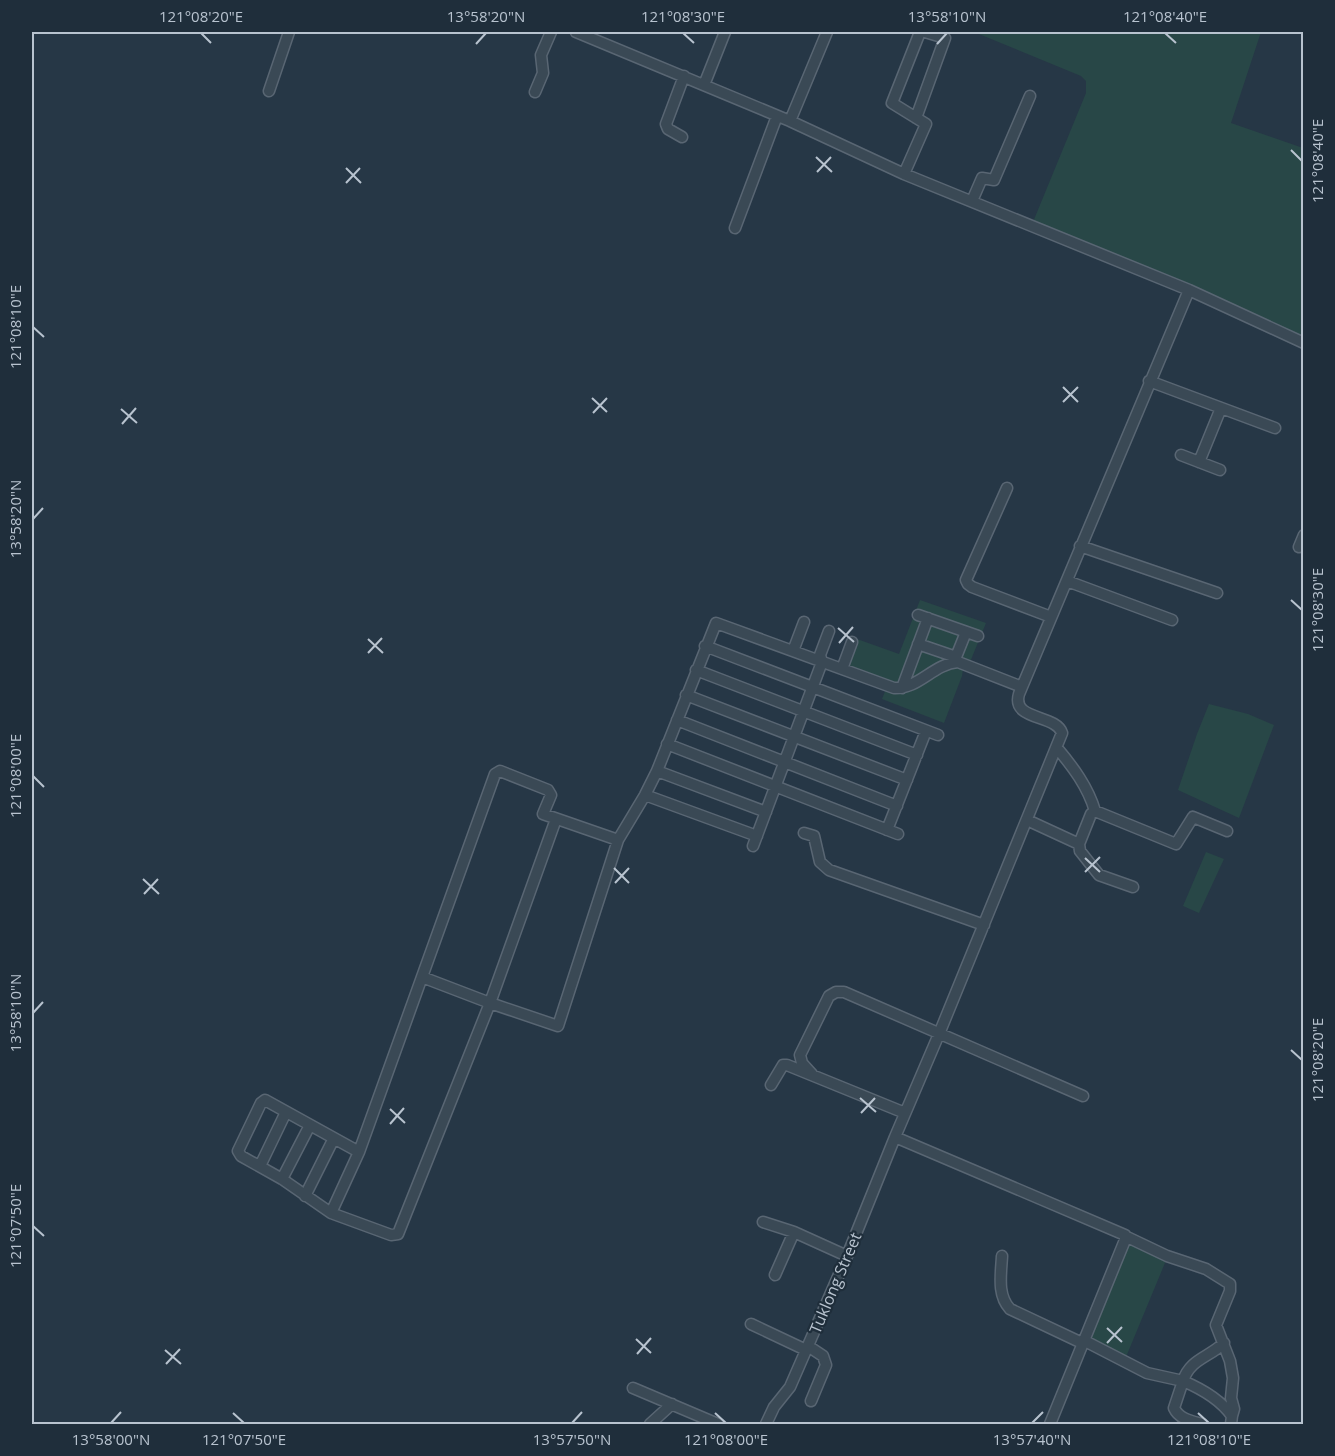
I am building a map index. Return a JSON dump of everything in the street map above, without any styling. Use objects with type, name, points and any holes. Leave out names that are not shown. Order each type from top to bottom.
[{"type":"street","points":[[269,91],[289,32]]},
{"type":"street","points":[[535,92],[543,72],[541,55],[551,32]]},
{"type":"street","points":[[576,32],[777,116],[904,174],[1189,290],[1304,343]]},
{"type":"street","points":[[704,85],[725,32]]},
{"type":"street","points":[[790,122],[827,32]]},
{"type":"street","points":[[904,174],[926,125],[892,104],[920,32]]},
{"type":"street","points":[[916,118],[945,38],[925,32]]},
{"type":"street","points":[[682,137],[668,129],[666,124],[684,76]]},
{"type":"street","points":[[972,201],[982,178],[994,180],[1030,96]]},
{"type":"street","points":[[735,228],[777,116]]},
{"type":"street","points":[[1095,811],[1089,792],[1068,760],[1057,748],[1062,733],[1061,729],[1019,707],[1017,699],[1189,290]]},
{"type":"street","points":[[1149,381],[1275,428]]},
{"type":"street","points":[[1199,462],[1221,408]]},
{"type":"street","points":[[1181,455],[1220,470]]},
{"type":"street","points":[[1007,488],[966,580],[972,587],[1051,617]]},
{"type":"street","points":[[1299,547],[1304,535]]},
{"type":"street","points":[[1080,546],[1217,593]]},
{"type":"street","points":[[1067,580],[1172,620]]},
{"type":"street","points":[[902,688],[918,644],[923,616],[978,636]]},
{"type":"street","points":[[422,977],[558,1026],[618,840],[657,771],[705,646],[714,625],[718,622],[889,687],[902,688],[913,685],[955,659],[966,632]]},
{"type":"street","points":[[793,651],[804,622]]},
{"type":"street","points":[[645,795],[755,841],[822,662],[820,655],[829,632]]},
{"type":"street","points":[[842,669],[852,642]]},
{"type":"street","points":[[918,644],[1022,687]]},
{"type":"street","points":[[705,646],[938,735]]},
{"type":"street","points":[[696,670],[917,755]]},
{"type":"street","points":[[686,695],[907,780]]},
{"type":"street","points":[[677,720],[897,806]]},
{"type":"street","points":[[667,744],[892,832],[897,806],[926,731]]},
{"type":"street","name":"Tuklong Street","points":[[766,1425],[774,1407],[790,1387],[848,1256],[895,1137],[1057,748]]},
{"type":"street","points":[[331,1213],[359,1152],[496,773],[500,771],[549,790],[550,795],[543,814],[618,840]]},
{"type":"street","points":[[657,771],[766,812]]},
{"type":"street","points":[[1095,811],[1176,844],[1193,818],[1227,831]]},
{"type":"street","points":[[1095,811],[1091,814],[1079,844],[1080,851],[1095,872],[1133,887]]},
{"type":"street","points":[[359,1152],[265,1100],[261,1102],[238,1151],[241,1156],[282,1179],[331,1213],[393,1236],[398,1233],[490,1003],[556,819]]},
{"type":"street","points":[[1027,820],[1079,844]]},
{"type":"street","points":[[804,833],[814,836],[820,862],[829,870],[984,925]]},
{"type":"street","points":[[812,1074],[802,1063],[800,1055],[824,1003],[836,992],[844,992],[1083,1096]]},
{"type":"street","points":[[771,1085],[783,1065],[787,1065],[905,1113]]},
{"type":"street","points":[[260,1166],[286,1112]]},
{"type":"street","points":[[282,1179],[310,1125]]},
{"type":"street","points":[[895,1137],[1050,1204],[1120,1231],[1125,1236],[1167,1256],[1206,1269],[1230,1284],[1230,1291],[1216,1322],[1233,1378],[1231,1398],[1234,1409],[1231,1420]]},
{"type":"street","points":[[305,1196],[334,1138]]},
{"type":"street","points":[[763,1222],[794,1232],[848,1256]]},
{"type":"street","points":[[775,1275],[794,1232]]},
{"type":"street","points":[[1050,1425],[1125,1236]]},
{"type":"street","points":[[1002,1256],[1001,1294],[1010,1310],[1082,1341],[1141,1371],[1196,1386],[1215,1399],[1231,1420]]},
{"type":"street","points":[[751,1324],[823,1356],[826,1365],[811,1401]]},
{"type":"street","points":[[1202,1425],[1177,1414],[1174,1408],[1190,1366],[1216,1351],[1224,1343]]},
{"type":"street","points":[[633,1388],[718,1425]]},
{"type":"street","points":[[650,1425],[672,1404]]},
{"type":"green space","points":[[974,32],[1261,32],[1231,123],[1303,148],[1303,338],[1033,222],[1086,93],[1086,81],[1081,76]]},
{"type":"green space","points":[[920,600],[986,623],[970,662],[901,685],[849,668],[848,664],[857,639],[899,654]]},
{"type":"green space","points":[[956,667],[963,669],[962,676],[944,723],[882,699],[886,689]]},
{"type":"green space","points":[[1209,704],[1248,714],[1274,725],[1239,818],[1178,790]]},
{"type":"green space","points":[[1206,852],[1224,859],[1199,913],[1183,906]]},
{"type":"green space","points":[[1129,1243],[1167,1258],[1126,1357],[1089,1341]]}]
